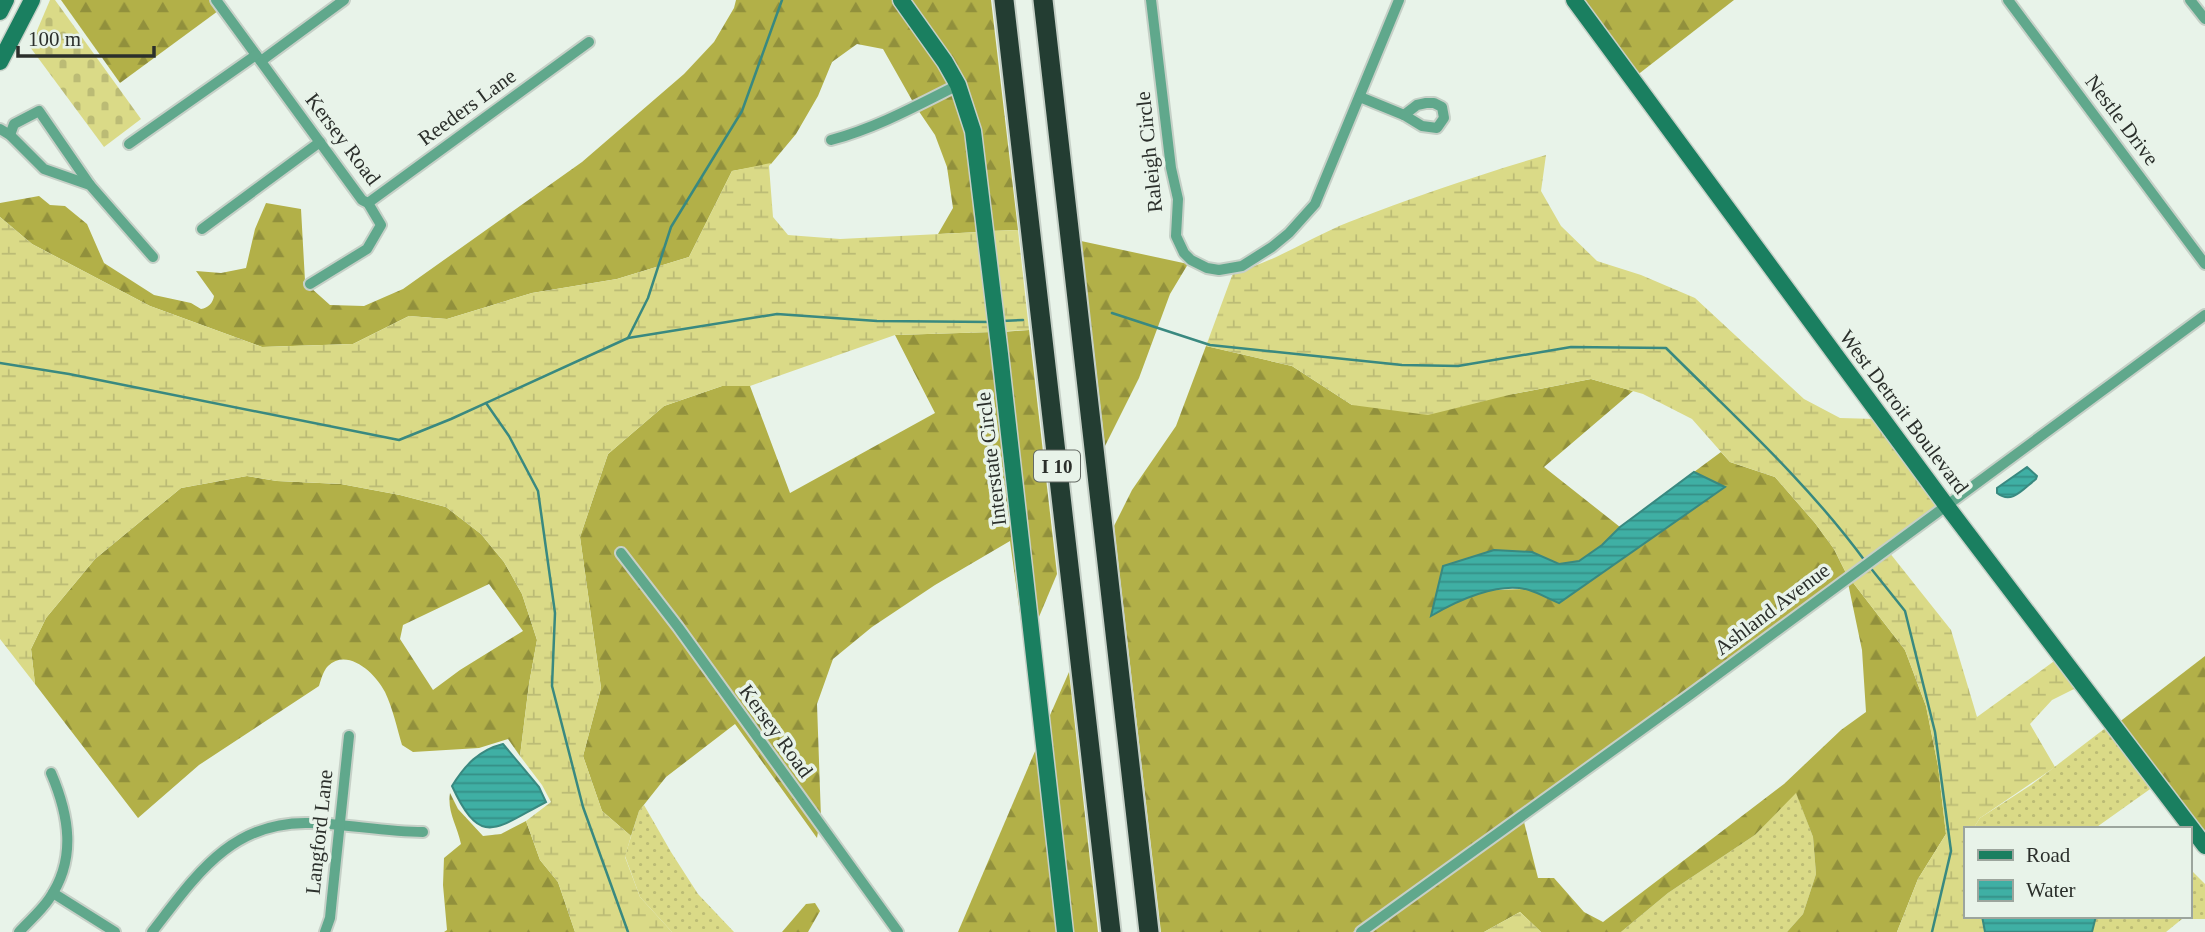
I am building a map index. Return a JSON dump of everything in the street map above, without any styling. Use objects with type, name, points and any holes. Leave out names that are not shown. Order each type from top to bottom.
[{"type":"highway","name":"I 10","points":[[1004,0],[1111,932]]},
{"type":"highway","name":"I 10","points":[[1043,0],[1149,932]]},
{"type":"street","points":[[0,12],[6,0]]},
{"type":"street","points":[[0,62],[32,0]]},
{"type":"street","name":"Kersey Road","points":[[216,0],[362,200],[368,203],[380,225],[368,249],[310,284]]},
{"type":"street","points":[[129,144],[344,0]]},
{"type":"street","name":"Interstate Circle","points":[[901,0],[958,85],[973,131],[1065,932]]},
{"type":"street","name":"Raleigh Circle","points":[[1151,0],[1171,168],[1178,199],[1176,236],[1184,253],[1199,265],[1219,270],[1242,266],[1272,247],[1307,215],[1321,192],[1399,0]]},
{"type":"street","name":"West Detroit Boulevard","points":[[1574,0],[1947,505],[2191,827]]},
{"type":"street","name":"Nestle Drive","points":[[2008,0],[2205,264]]},
{"type":"street","points":[[2190,0],[2205,19]]},
{"type":"street","name":"Reeders Lane","points":[[368,203],[589,42]]},
{"type":"street","points":[[831,140],[872,127],[958,85]]},
{"type":"street","points":[[1360,97],[1404,115]]},
{"type":"street","points":[[90,185],[44,169],[5,132],[39,111],[90,185],[153,257]]},
{"type":"street","points":[[202,229],[320,142]]},
{"type":"street","name":"Ashland Avenue","points":[[1361,932],[1691,694],[2205,315]]},
{"type":"street","name":"Kersey Road","points":[[621,553],[898,932]]},
{"type":"street","name":"Langford Lane","points":[[325,932],[330,918],[349,736]]},
{"type":"street","points":[[19,932],[53,893],[65,865],[68,835],[64,805],[51,773]]},
{"type":"street","points":[[152,932],[204,867],[229,845],[262,830],[289,823],[423,832]]},
{"type":"street","name":"West Detroit Boulevard","points":[[2191,827],[2205,846]]},
{"type":"street","points":[[53,893],[115,932]]},
{"type":"green space","points":[[50,0],[55,0],[141,119],[104,147],[30,47]]},
{"type":"green space","points":[[61,0],[210,0],[218,11],[120,83]]},
{"type":"green space","points":[[736,0],[895,0],[951,83],[913,102],[883,49],[857,44],[832,62],[818,96],[796,134],[771,164],[732,171],[689,257],[617,279],[532,293],[447,319],[409,316],[353,344],[262,347],[150,306],[32,244],[0,217],[0,203],[39,196],[50,205],[65,206],[87,224],[104,263],[154,295],[191,303],[201,309],[210,305],[214,296],[196,271],[221,273],[246,268],[255,229],[266,203],[301,209],[303,282],[307,290],[311,288],[330,305],[364,306],[403,289],[582,162],[684,74],[714,42]]},
{"type":"green space","points":[[908,0],[991,0],[1018,230],[990,231],[978,130]]},
{"type":"green space","points":[[1581,0],[1734,0],[1636,76]]},
{"type":"green space","points":[[955,92],[964,117],[980,232],[938,234],[953,208],[947,167],[935,135],[918,110]]},
{"type":"green space","points":[[1546,155],[1541,191],[1561,226],[1597,261],[1641,275],[1695,298],[1804,399],[1840,418],[1876,419],[1939,505],[1846,573],[1834,549],[1815,523],[1775,477],[1730,462],[1692,419],[1643,394],[1591,379],[1513,394],[1428,415],[1352,405],[1292,366],[1206,346],[1233,273],[1263,263],[1334,228],[1373,213]]},
{"type":"green space","points":[[771,163],[769,166],[773,217],[788,235],[840,239],[980,232],[992,332],[895,335],[750,386],[722,386],[664,406],[608,454],[580,537],[601,688],[583,756],[602,811],[631,836],[625,857],[640,897],[672,932],[575,932],[558,882],[540,860],[526,821],[551,802],[520,756],[537,640],[522,594],[504,562],[481,534],[446,507],[341,484],[277,481],[247,476],[181,488],[95,559],[46,618],[31,649],[35,684],[0,639],[0,217],[32,244],[150,306],[262,347],[353,344],[409,316],[447,319],[532,293],[617,279],[689,257],[732,171]]},
{"type":"green space","points":[[1018,230],[1029,330],[1003,331],[990,231]]},
{"type":"green space","points":[[1081,241],[1188,264],[1170,294],[1139,378],[1105,446]]},
{"type":"green space","points":[[1029,330],[1057,574],[1036,624],[1003,332]]},
{"type":"green space","points":[[992,332],[1025,650],[1010,541],[935,585],[872,627],[833,659],[817,704],[821,818],[682,624],[622,547],[614,553],[673,630],[818,832],[817,838],[735,724],[666,777],[639,811],[631,836],[602,811],[583,756],[601,688],[580,537],[608,454],[664,406],[722,386],[750,386],[790,493],[935,413],[895,335]]},
{"type":"green space","points":[[1206,346],[1292,366],[1352,405],[1513,394],[1591,379],[1633,391],[1544,467],[1620,527],[1593,553],[1576,562],[1558,563],[1532,552],[1449,605],[1489,590],[1526,589],[1724,487],[1694,472],[1721,452],[1730,462],[1775,477],[1815,523],[1834,549],[1846,573],[1353,932],[1161,932],[1114,526],[1132,490],[1176,426]]},
{"type":"green space","points":[[247,476],[277,481],[341,484],[446,507],[481,534],[504,562],[522,594],[537,640],[520,756],[508,739],[479,748],[413,752],[402,745],[381,685],[361,665],[352,661],[336,661],[323,673],[319,686],[199,765],[138,818],[35,684],[31,649],[46,618],[95,559],[181,488]],"holes":[[[489,584],[523,631],[433,690],[400,639],[403,625]]]},
{"type":"green space","points":[[1889,552],[1951,630],[1977,717],[2057,659],[2078,687],[2052,700],[2030,724],[2055,767],[1980,818],[1974,827],[1964,827],[1964,918],[1982,918],[1985,932],[1897,932],[1918,879],[1946,834],[1938,766],[1926,706],[1905,650],[1851,580]]},
{"type":"green space","points":[[1851,580],[1905,650],[1926,706],[1938,766],[1946,834],[1918,879],[1897,932],[1787,932],[1803,914],[1816,874],[1813,837],[1796,793],[1755,835],[1668,893],[1621,932],[1541,932],[1520,912],[1484,932],[1368,932],[1600,764],[1524,822],[1538,878],[1554,878],[1584,912],[1603,922],[1784,784],[1841,730],[1866,712],[1862,650],[1848,583]]},
{"type":"green space","points":[[2205,656],[2205,837],[2118,723]]},
{"type":"green space","points":[[1069,672],[1098,932],[1070,932],[1047,722]]},
{"type":"green space","points":[[2108,726],[2153,787],[2097,827],[1974,827],[1980,818],[2031,785]]},
{"type":"green space","points":[[1039,742],[1060,932],[958,932]]},
{"type":"green space","points":[[1796,792],[1813,837],[1816,874],[1803,914],[1787,932],[1621,932],[1668,893],[1755,835]]},
{"type":"green space","points":[[450,793],[458,809],[483,836],[501,834],[526,821],[540,860],[558,882],[575,932],[444,932],[447,930],[443,885],[444,858],[461,844],[451,812]]},
{"type":"green space","points":[[644,805],[698,894],[734,932],[672,932],[640,897],[625,856],[639,811]]},
{"type":"green space","points":[[2191,870],[2205,884],[2205,919],[2182,919],[2166,932],[2092,932],[2096,918],[2191,918]]},
{"type":"green space","points":[[815,903],[820,911],[808,932],[782,932],[806,904]]},
{"type":"green space","points":[[1520,912],[1541,932],[1484,932]]},
{"type":"water","points":[[2027,467],[2037,476],[2036,479],[2013,496],[1997,493],[1997,488]]},
{"type":"water","points":[[1694,472],[1725,487],[1559,603],[1529,590],[1505,588],[1478,594],[1431,616],[1443,566],[1494,550],[1532,552],[1559,564],[1579,561]]},
{"type":"water","points":[[503,744],[539,787],[546,802],[502,825],[481,826],[462,806],[452,786],[473,759]]},
{"type":"water","points":[[1982,918],[2096,918],[2092,932],[1985,932]]},
{"type":"waterway","points":[[628,338],[648,298],[671,227],[742,111],[782,0]]},
{"type":"waterway","points":[[1112,313],[1210,345],[1402,365],[1458,366],[1571,347],[1666,348],[1795,477],[1865,561]]},
{"type":"waterway","points":[[0,363],[69,374],[399,440],[628,338],[777,314],[877,321],[992,322]]},
{"type":"waterway","points":[[1002,321],[1023,320]]},
{"type":"waterway","points":[[486,403],[509,436],[538,491],[555,613],[552,686],[583,807],[628,932]]},
{"type":"waterway","points":[[1869,566],[1905,611],[1935,732],[1951,851],[1932,932]]}]
